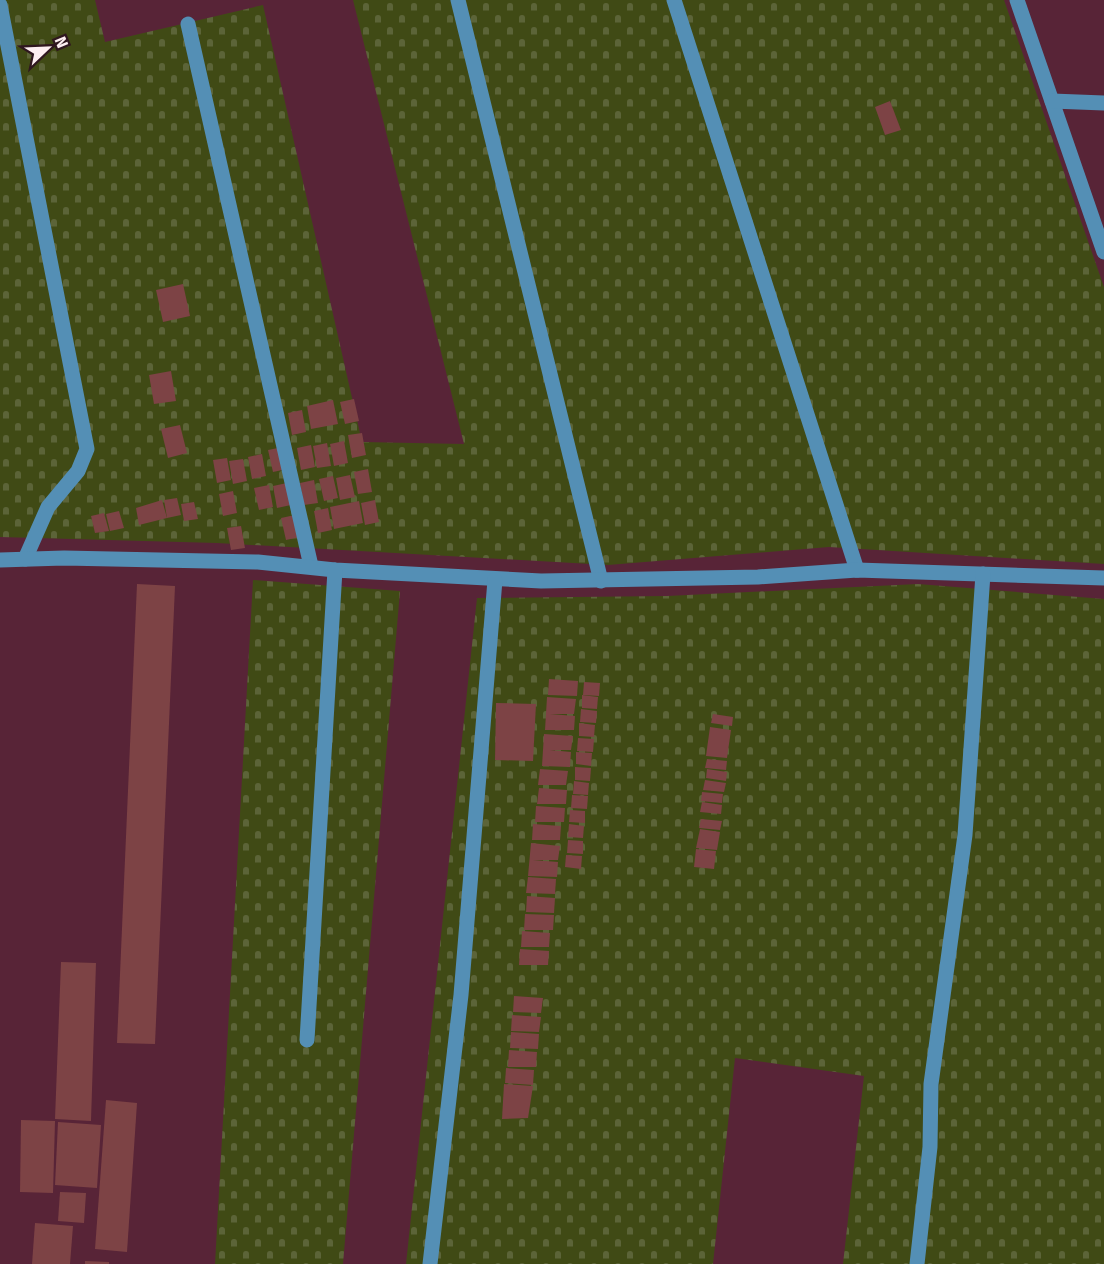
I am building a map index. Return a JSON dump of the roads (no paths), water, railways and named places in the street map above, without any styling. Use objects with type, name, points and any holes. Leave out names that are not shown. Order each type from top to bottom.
[{"type":"lane","points":[[458,0],[601,581]]},
{"type":"lane","points":[[674,0],[857,570]]},
{"type":"lane","points":[[1017,0],[1104,252]]},
{"type":"lane","points":[[0,5],[87,449],[78,471],[48,507],[25,559]]},
{"type":"lane","points":[[188,24],[312,566]]},
{"type":"lane","points":[[1052,101],[1104,102]]},
{"type":"lane","points":[[0,560],[247,562],[495,580],[601,581],[758,577],[857,570],[1104,578]]},
{"type":"lane","points":[[307,1040],[336,570]]},
{"type":"lane","points":[[917,1264],[930,1147],[931,1084],[965,835],[983,574]]},
{"type":"lane","points":[[430,1264],[461,995],[495,580]]}]
